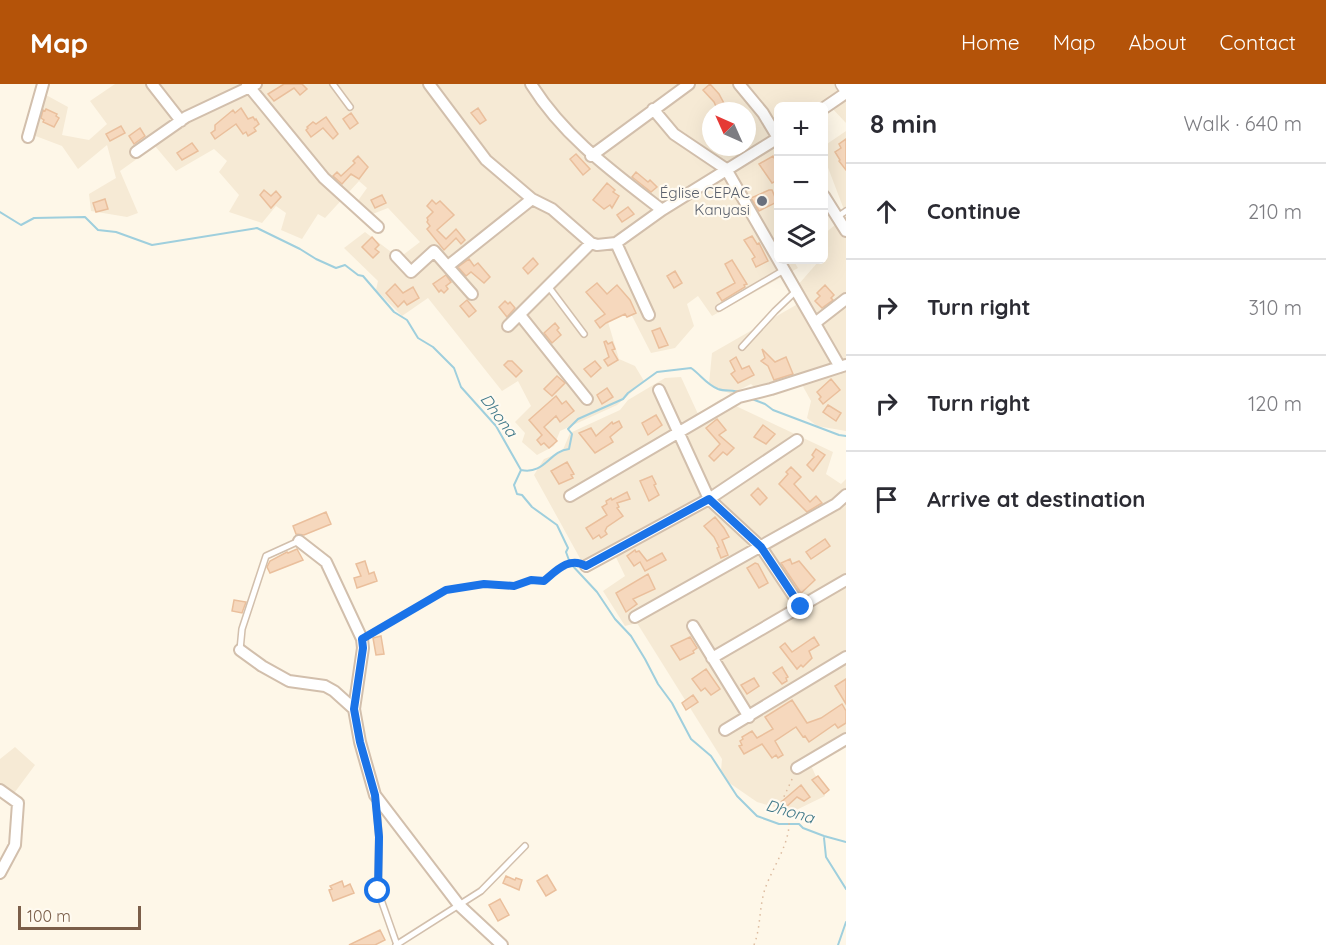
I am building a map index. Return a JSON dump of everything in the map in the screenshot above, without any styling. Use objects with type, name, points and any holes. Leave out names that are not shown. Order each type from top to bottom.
[{"type":"street","points":[[28,137],[43,84]]},
{"type":"street","points":[[152,84],[181,121]]},
{"type":"street","points":[[531,84],[542,102],[591,156],[662,210]]},
{"type":"street","points":[[740,84],[774,131]]},
{"type":"street","points":[[828,105],[846,92],[842,84]]},
{"type":"street","points":[[136,152],[181,121],[251,85],[324,178],[378,227]]},
{"type":"street","points":[[434,86],[486,160],[532,199],[552,209],[591,243],[597,245],[616,243],[662,210],[774,140]]},
{"type":"street","points":[[591,156],[681,86]]},
{"type":"street","points":[[570,496],[739,397],[843,366],[814,322],[726,169],[674,134],[653,109]]},
{"type":"street","points":[[448,266],[532,199]]},
{"type":"street","points":[[828,200],[842,214],[846,231]]},
{"type":"street","points":[[508,326],[591,243]]},
{"type":"street","points":[[616,243],[650,315]]},
{"type":"street","points":[[396,256],[411,272],[434,250],[472,294]]},
{"type":"street","points":[[814,322],[846,299]]},
{"type":"street","points":[[520,315],[587,399]]},
{"type":"street","points":[[659,390],[709,499],[761,547],[801,607]]},
{"type":"street","points":[[586,566],[709,499],[797,440]]},
{"type":"street","points":[[635,617],[836,504],[846,495]]},
{"type":"street","points":[[299,541],[326,562],[362,639],[363,648],[354,709],[360,742],[375,795],[459,905],[502,945]]},
{"type":"street","points":[[712,658],[846,580]]},
{"type":"street","points":[[693,626],[749,717]]},
{"type":"street","points":[[240,650],[289,681],[325,686],[354,709]]},
{"type":"street","points":[[725,730],[846,657]]},
{"type":"street","points":[[797,768],[846,739]]},
{"type":"street","points":[[0,790],[18,803],[15,844],[0,873]]},
{"type":"lane","points":[[333,84],[350,106]]},
{"type":"lane","points":[[719,308],[784,270]]},
{"type":"lane","points":[[548,286],[584,334]]},
{"type":"lane","points":[[742,347],[796,291]]},
{"type":"lane","points":[[240,650],[242,629],[266,556],[299,541]]},
{"type":"lane","points":[[375,795],[379,837],[378,891],[397,945],[481,891],[525,846]]},
{"type":"path","points":[[362,639],[446,590],[484,584],[514,586],[531,580],[544,581],[563,565],[580,563],[586,566]]},
{"type":"path","points":[[754,945],[765,890],[779,861],[788,832],[789,811],[782,801],[797,768]]},
{"type":"shaded area","points":[[115,84],[846,84],[846,123],[828,106],[828,102],[774,102],[774,264],[796,264],[798,268],[712,316],[698,296],[687,304],[694,326],[675,348],[651,353],[630,312],[608,322],[619,359],[635,366],[644,381],[617,405],[560,431],[554,446],[537,455],[522,442],[525,433],[515,422],[531,406],[518,381],[502,391],[428,298],[402,316],[376,290],[378,281],[344,248],[365,232],[399,258],[420,242],[388,208],[365,217],[357,202],[367,188],[359,181],[325,218],[318,214],[302,239],[281,230],[286,213],[276,206],[262,223],[229,212],[239,195],[219,172],[227,161],[214,149],[176,171],[155,146],[120,171],[138,213],[127,217],[91,211],[89,194],[116,178],[107,145],[78,169],[62,146],[33,135],[46,95],[68,107],[62,135],[89,140],[107,124],[90,101]]},
{"type":"shaded area","points":[[846,131],[846,215],[828,168],[828,143]]},
{"type":"shaded area","points":[[846,216],[846,431],[817,426],[807,418],[811,401],[800,381],[763,395],[751,384],[731,394],[709,384],[712,353],[796,305],[791,293],[816,264],[828,264],[828,231]]},
{"type":"shaded area","points":[[681,377],[698,414],[721,399],[833,452],[826,474],[841,484],[846,479],[846,733],[808,759],[825,796],[792,812],[757,802],[728,782],[721,771],[722,759],[637,623],[625,626],[603,591],[625,576],[612,549],[582,562],[534,475],[544,459],[562,452],[570,433],[620,410],[628,400],[665,378]]},
{"type":"shaded area","points":[[15,747],[35,765],[12,796],[0,787],[0,759]]},
{"type":"building","points":[[284,84],[302,84],[307,89],[300,95],[294,88],[274,101],[268,94]]},
{"type":"building","points":[[710,84],[723,102],[714,102],[703,90]]},
{"type":"building","points":[[241,108],[248,119],[253,117],[256,119],[259,124],[254,128],[256,131],[248,136],[246,132],[243,134],[236,124],[215,139],[211,133],[215,130],[215,125],[233,110],[235,113]]},
{"type":"building","points":[[478,108],[486,120],[480,124],[471,113]]},
{"type":"building","points":[[43,110],[57,114],[59,118],[54,127],[43,122],[41,118]]},
{"type":"building","points":[[351,113],[358,123],[350,129],[343,119]]},
{"type":"building","points":[[326,117],[338,134],[333,139],[323,128],[311,137],[306,130],[307,127]]},
{"type":"building","points":[[121,126],[125,133],[110,141],[106,134]]},
{"type":"building","points":[[140,128],[145,136],[134,144],[129,136]]},
{"type":"building","points":[[846,139],[846,170],[835,152],[841,148],[839,144]]},
{"type":"building","points":[[192,143],[198,151],[182,160],[177,153]]},
{"type":"building","points":[[576,154],[590,169],[583,175],[570,159]]},
{"type":"building","points":[[358,156],[368,167],[359,179],[351,174],[342,184],[333,176],[337,172],[341,176],[355,163],[353,161]]},
{"type":"building","points":[[773,156],[774,182],[772,183],[759,164]]},
{"type":"building","points":[[636,172],[657,187],[651,192],[632,177]]},
{"type":"building","points":[[607,183],[619,196],[612,208],[610,205],[604,209],[593,200]]},
{"type":"building","points":[[264,190],[271,196],[276,191],[281,197],[271,208],[260,195]]},
{"type":"building","name":"Église CEPAC Kanyasi","points":[[772,190],[774,204],[759,211],[751,198]]},
{"type":"building","points":[[382,195],[386,203],[375,208],[371,200]]},
{"type":"building","points":[[105,199],[108,209],[96,212],[93,203]]},
{"type":"building","points":[[432,200],[436,204],[440,201],[454,215],[437,230],[446,239],[456,229],[465,240],[461,244],[456,238],[444,250],[427,229],[430,226],[427,218],[433,212],[427,206]]},
{"type":"building","points":[[628,207],[634,214],[622,222],[617,215]]},
{"type":"building","points":[[752,236],[757,244],[759,243],[768,261],[756,267],[752,259],[755,257],[744,240]]},
{"type":"building","points":[[372,237],[379,245],[375,249],[379,252],[373,258],[362,247]]},
{"type":"building","points":[[533,258],[538,264],[528,274],[523,268]]},
{"type":"building","points":[[469,259],[474,266],[478,263],[490,277],[484,283],[471,272],[466,276],[458,267]]},
{"type":"building","points":[[732,260],[747,284],[722,301],[717,293],[735,283],[725,264]]},
{"type":"building","points":[[675,271],[682,283],[674,288],[667,276]]},
{"type":"building","points":[[446,275],[451,282],[446,286],[448,289],[444,293],[441,290],[439,292],[433,284]]},
{"type":"building","points":[[597,283],[607,294],[617,285],[630,300],[636,313],[627,317],[625,314],[600,328],[595,321],[605,314],[586,292]]},
{"type":"building","points":[[395,284],[403,293],[413,287],[419,298],[407,305],[404,301],[398,307],[386,293]]},
{"type":"building","points":[[825,285],[834,295],[831,298],[833,300],[822,308],[815,301],[820,296],[817,293]]},
{"type":"building","points":[[467,300],[476,311],[469,317],[460,306]]},
{"type":"building","points":[[505,301],[508,304],[510,302],[515,308],[507,317],[499,307]]},
{"type":"building","points":[[555,323],[561,335],[552,343],[544,333]]},
{"type":"building","points":[[660,328],[668,345],[659,348],[652,331]]},
{"type":"building","points":[[604,342],[608,344],[612,342],[615,349],[612,350],[618,360],[608,366],[604,360],[609,357]]},
{"type":"building","points":[[762,349],[775,362],[786,357],[793,374],[774,380],[768,366],[761,361],[765,358]]},
{"type":"building","points":[[736,357],[742,369],[749,366],[754,375],[738,383],[731,374],[735,371],[730,361]]},
{"type":"building","points":[[512,361],[522,371],[516,377],[504,365]]},
{"type":"building","points":[[595,361],[601,368],[591,377],[584,369]]},
{"type":"building","points":[[557,376],[565,383],[552,396],[544,389]]},
{"type":"building","points":[[831,379],[840,390],[823,404],[817,392]]},
{"type":"building","points":[[607,388],[613,397],[602,404],[597,395]]},
{"type":"building","points":[[556,396],[562,404],[566,401],[574,411],[560,422],[556,416],[544,427],[557,441],[549,448],[544,443],[541,445],[537,440],[542,435],[529,420]]},
{"type":"building","points":[[828,405],[841,413],[836,421],[823,412]]},
{"type":"building","points":[[656,415],[662,425],[648,435],[642,423]]},
{"type":"building","points":[[717,419],[726,430],[719,435],[734,448],[727,455],[723,452],[714,461],[709,456],[720,444],[706,428]]},
{"type":"building","points":[[619,421],[622,427],[610,437],[613,442],[595,453],[579,433],[591,428],[596,436],[612,422],[613,424]]},
{"type":"building","points":[[763,425],[775,434],[766,444],[754,437]]},
{"type":"building","points":[[816,449],[825,455],[813,471],[807,465],[814,457],[812,455]]},
{"type":"building","points":[[567,462],[574,474],[571,475],[573,478],[559,484],[551,471]]},
{"type":"building","points":[[791,467],[801,477],[794,484],[810,502],[816,496],[822,503],[807,512],[779,484]]},
{"type":"building","points":[[652,476],[659,495],[649,501],[640,481]]},
{"type":"building","points":[[758,488],[767,498],[760,505],[751,495]]},
{"type":"building","points":[[627,492],[630,499],[617,503],[619,507],[617,508],[623,516],[607,527],[605,531],[607,534],[593,539],[586,528],[607,515],[602,507],[607,504],[606,501]]},
{"type":"building","points":[[326,512],[331,524],[304,535],[296,534],[293,526]]},
{"type":"building","points":[[715,517],[729,537],[722,540],[728,555],[721,558],[714,537],[704,526]]},
{"type":"building","points":[[825,539],[830,546],[811,559],[806,552]]},
{"type":"building","points":[[297,549],[303,560],[270,573],[267,567],[270,561]]},
{"type":"building","points":[[635,550],[639,551],[647,561],[662,553],[666,560],[645,571],[640,562],[634,566],[627,556]]},
{"type":"building","points":[[790,559],[792,564],[799,561],[815,580],[801,593],[781,563]]},
{"type":"building","points":[[365,561],[369,574],[374,572],[377,581],[357,588],[354,578],[361,576],[356,564]]},
{"type":"building","points":[[755,563],[758,564],[768,583],[759,588],[747,568]]},
{"type":"building","points":[[648,574],[655,589],[633,599],[637,604],[626,612],[616,593]]},
{"type":"building","points":[[234,600],[246,602],[242,613],[232,611]]},
{"type":"building","points":[[381,636],[384,654],[376,655],[373,638]]},
{"type":"building","points":[[690,637],[697,648],[693,651],[694,653],[680,660],[671,646]]},
{"type":"building","points":[[814,637],[819,645],[809,651],[812,658],[803,667],[801,665],[797,669],[780,647],[785,643],[792,652]]},
{"type":"building","points":[[782,667],[788,677],[787,681],[782,684],[773,673]]},
{"type":"building","points":[[706,669],[720,689],[711,695],[705,688],[701,691],[692,679]]},
{"type":"building","points":[[754,678],[759,686],[747,694],[741,685]]},
{"type":"building","points":[[846,679],[846,704],[835,686]]},
{"type":"building","points":[[693,695],[698,702],[686,710],[682,703]]},
{"type":"building","points":[[792,700],[807,723],[821,718],[842,704],[846,711],[846,723],[838,728],[835,724],[809,742],[796,727],[775,741],[783,755],[778,758],[776,755],[772,758],[762,744],[744,754],[739,746],[742,745],[740,741],[742,737],[752,731],[757,738],[773,729],[765,717]]},
{"type":"building","points":[[818,776],[829,790],[824,794],[812,780]]},
{"type":"building","points":[[801,785],[810,797],[804,801],[797,797],[785,808],[780,803]]},
{"type":"building","points":[[547,875],[556,890],[546,896],[537,881]]},
{"type":"building","points":[[506,876],[522,880],[519,890],[503,883]]},
{"type":"building","points":[[342,881],[344,887],[350,884],[354,893],[333,901],[330,886]]},
{"type":"building","points":[[500,899],[509,915],[498,921],[489,905]]},
{"type":"building","points":[[380,930],[385,940],[375,945],[349,945]]},
{"type":"waterway","name":"Dhona","points":[[0,212],[21,225],[34,218],[85,217],[98,230],[116,232],[152,245],[257,228],[316,259],[336,268],[345,265],[363,276],[394,312],[407,320],[418,338],[433,347],[454,368],[461,387],[496,426],[521,470],[514,485],[517,494],[522,495],[532,507],[557,525],[568,548],[566,552],[570,563],[597,592],[615,619],[631,636],[691,739],[711,756],[737,796],[757,816],[779,824],[799,824],[803,828],[846,842]]},
{"type":"waterway","points":[[521,470],[536,469],[556,454],[569,449],[572,434],[568,429],[578,419],[623,399],[657,372],[691,368],[714,387],[741,393]]},
{"type":"waterway","points":[[752,399],[773,410],[846,436]]},
{"type":"waterway","points":[[824,838],[826,857],[846,889]]},
{"type":"waterway","points":[[838,945],[846,922]]},
{"type":"place","name":"Église CEPAC Kanyasi","points":[[762,201]]},
{"type":"route","points":[[378,891],[379,837],[375,795],[360,742],[354,709],[363,648],[362,639],[446,590],[484,584],[514,586],[531,580],[544,581],[563,565],[580,563],[586,566],[709,499],[761,547],[801,607]]}]
